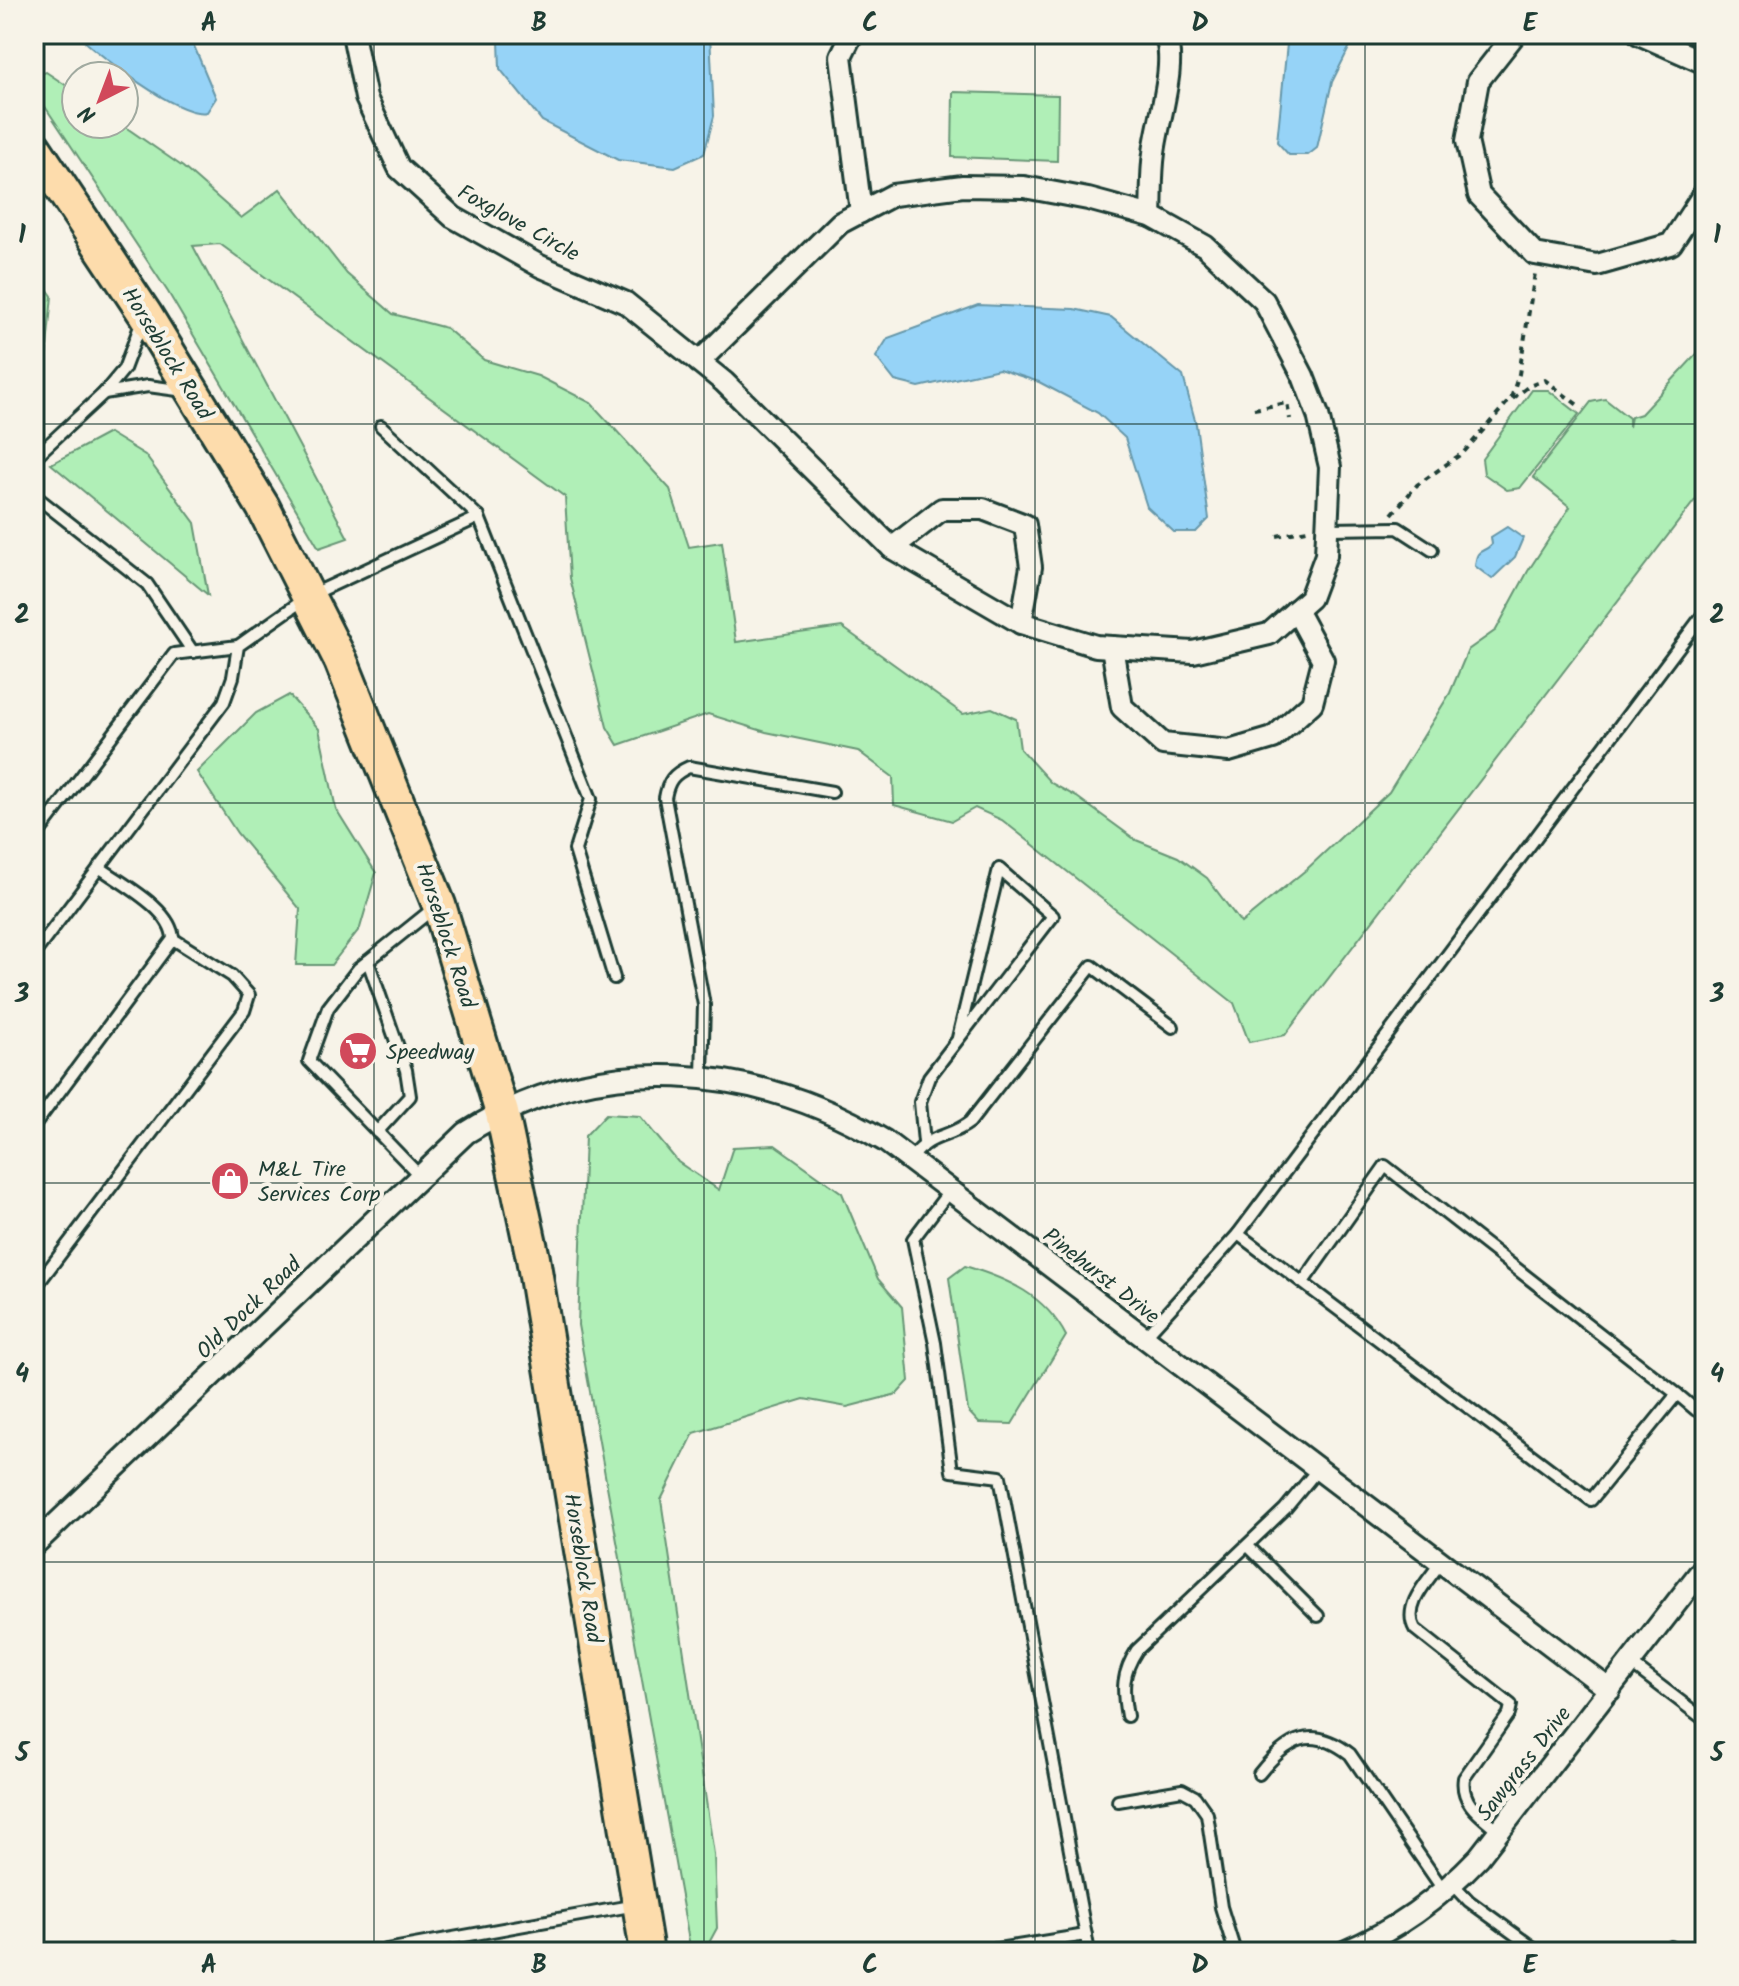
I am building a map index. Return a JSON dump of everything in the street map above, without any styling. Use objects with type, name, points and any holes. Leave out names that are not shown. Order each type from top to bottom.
[{"type":"main road","name":"Horseblock Road","points":[[34,147],[145,314],[263,507],[372,730],[439,905],[502,1113],[540,1299],[647,1952]]},
{"type":"street","name":"Foxglove Circle","points":[[353,34],[366,98],[399,168],[453,217],[540,266],[626,303],[699,362],[892,548],[1021,623],[1096,646],[1193,652],[1269,634],[1310,598],[1326,555],[1330,467],[1318,415],[1303,376],[1264,301],[1205,246],[1151,216],[1088,199],[1024,187],[963,186],[893,195],[840,223],[699,362]]},
{"type":"street","points":[[852,34],[841,56],[861,212]]},
{"type":"street","points":[[1151,216],[1154,153],[1167,83],[1168,41],[1164,34]]},
{"type":"street","points":[[1515,34],[1478,81],[1467,141],[1479,195],[1535,254],[1597,265],[1671,244],[1705,192]]},
{"type":"street","points":[[1639,34],[1705,63]]},
{"type":"street","points":[[892,548],[942,509],[983,509],[1025,525],[1031,567],[1021,623]]},
{"type":"street","points":[[1112,647],[1122,707],[1163,744],[1229,751],[1273,738],[1312,703],[1323,660],[1296,610]]},
{"type":"street","name":"Pinehurst Drive","points":[[502,1113],[546,1097],[605,1082],[668,1074],[702,1075],[799,1098],[857,1124],[951,1189],[1610,1690]]},
{"type":"street","name":"Old Dock Road","points":[[34,1545],[419,1175],[466,1133],[502,1113]]},
{"type":"street","name":"Sawgrass Drive","points":[[1344,1952],[1385,1932],[1448,1887],[1500,1832],[1705,1566]]},
{"type":"lane","points":[[34,458],[104,393],[124,369],[145,314]]},
{"type":"lane","points":[[104,393],[148,386],[194,393]]},
{"type":"lane","points":[[381,426],[479,517],[591,799],[575,850],[614,978]]},
{"type":"lane","points":[[34,495],[147,584],[193,652]]},
{"type":"lane","points":[[34,839],[174,654],[238,646],[309,596],[479,517]]},
{"type":"lane","points":[[1329,529],[1398,528],[1432,550]]},
{"type":"lane","points":[[1144,1338],[1238,1234],[1705,612]]},
{"type":"lane","points":[[34,954],[224,702],[233,677],[238,646]]},
{"type":"lane","points":[[702,1075],[705,1013],[665,798],[668,783],[676,773],[689,767],[832,792]]},
{"type":"lane","points":[[34,1126],[173,939],[173,928],[164,916],[99,867]]},
{"type":"lane","points":[[924,1142],[919,1113],[923,1089],[958,1038],[1053,916],[999,869],[958,1038]]},
{"type":"lane","points":[[419,1175],[309,1061],[328,1008],[368,961],[439,905]]},
{"type":"lane","points":[[34,1289],[244,1011],[249,995],[232,976],[173,939]]},
{"type":"lane","points":[[368,961],[406,1070],[410,1096],[377,1132]]},
{"type":"lane","points":[[911,1159],[924,1142],[960,1129],[970,1122],[1092,966],[1173,1027]]},
{"type":"lane","points":[[1303,1282],[1385,1166],[1677,1394],[1705,1412]]},
{"type":"lane","points":[[951,1189],[913,1239],[935,1343],[952,1471],[1000,1477],[1089,1952]]},
{"type":"lane","points":[[1238,1234],[1591,1500],[1677,1394]]},
{"type":"lane","points":[[1127,1716],[1122,1690],[1125,1669],[1137,1650],[1248,1546],[1318,1469]]},
{"type":"lane","points":[[1248,1546],[1318,1616]]},
{"type":"lane","points":[[1441,1562],[1411,1607],[1410,1620],[1415,1629],[1511,1705],[1509,1714],[1464,1778],[1462,1791],[1470,1805],[1500,1832]]},
{"type":"lane","points":[[1630,1663],[1705,1720]]},
{"type":"lane","points":[[1259,1774],[1275,1753],[1296,1740],[1313,1736],[1334,1742],[1350,1754],[1448,1887],[1539,1952]]},
{"type":"lane","points":[[1118,1801],[1182,1790],[1195,1797],[1207,1814],[1221,1907],[1235,1952]]},
{"type":"lane","points":[[375,1952],[639,1905]]},
{"type":"lane","points":[[979,1952],[1086,1935]]},
{"type":"path","points":[[1511,400],[1519,374],[1529,294],[1537,266]]},
{"type":"path","points":[[1380,528],[1417,485],[1464,452],[1511,400],[1529,386],[1545,380],[1579,406]]},
{"type":"path","points":[[1254,409],[1287,403],[1290,419]]},
{"type":"path","points":[[1277,536],[1307,531],[1306,516]]},
{"type":"green space","points":[[46,72],[60,81],[60,129],[34,90],[34,76]]},
{"type":"green space","points":[[953,92],[1058,95],[1057,161],[952,157]]},
{"type":"green space","points":[[140,137],[183,167],[241,218],[280,189],[347,274],[393,314],[446,328],[484,360],[538,376],[591,403],[670,489],[689,547],[722,542],[736,642],[842,627],[963,714],[992,708],[1016,719],[1020,749],[1051,783],[1077,797],[1136,840],[1178,857],[1207,878],[1241,923],[1307,869],[1389,792],[1450,693],[1468,650],[1496,630],[1528,571],[1570,507],[1533,477],[1591,402],[1605,399],[1629,418],[1629,427],[1631,417],[1641,414],[1705,345],[1705,487],[1285,1035],[1249,1042],[1234,1003],[1002,820],[975,808],[952,821],[894,805],[893,777],[858,751],[766,732],[708,714],[618,745],[607,727],[570,578],[565,497],[220,244],[193,246],[348,538],[319,548],[168,292],[67,140],[140,140]]},
{"type":"green space","points":[[34,270],[52,296],[44,378],[34,388]]},
{"type":"green space","points":[[1532,390],[1548,390],[1579,414],[1520,488],[1507,490],[1484,474],[1482,459]]},
{"type":"green space","points":[[109,433],[145,455],[195,523],[208,595],[51,464]]},
{"type":"green space","points":[[289,695],[319,729],[336,809],[376,873],[360,928],[331,965],[296,965],[300,909],[237,833],[197,772],[256,713]]},
{"type":"green space","points":[[606,1114],[640,1116],[678,1162],[719,1190],[733,1147],[775,1145],[842,1193],[878,1279],[902,1307],[909,1381],[897,1394],[847,1407],[804,1399],[694,1433],[661,1500],[714,1854],[717,1928],[704,1952],[691,1952],[578,1325],[585,1136]]},
{"type":"green space","points":[[965,1266],[1024,1290],[1047,1310],[1066,1336],[1012,1424],[979,1423],[968,1411],[949,1278]]},
{"type":"water","points":[[76,34],[189,34],[216,98],[207,112],[178,106],[140,83],[140,60],[108,60]]},
{"type":"water","points":[[514,34],[710,34],[714,116],[704,154],[675,167],[618,160],[542,121],[500,69],[499,41]]},
{"type":"water","points":[[1288,34],[1356,34],[1332,82],[1317,148],[1308,155],[1289,155],[1277,142]]},
{"type":"water","points":[[978,305],[1074,309],[1111,317],[1183,376],[1196,424],[1209,519],[1196,532],[1174,532],[1147,507],[1125,438],[1098,413],[1039,382],[999,369],[919,387],[895,381],[876,357],[888,338]]},
{"type":"water","points":[[1507,527],[1523,538],[1515,557],[1492,579],[1475,566],[1476,560],[1479,553],[1492,544],[1491,537]]},
{"type":"place","name":"Speedway","points":[[358,1051]]},
{"type":"place","name":"M&L Tire Services Corp","points":[[230,1181]]}]
